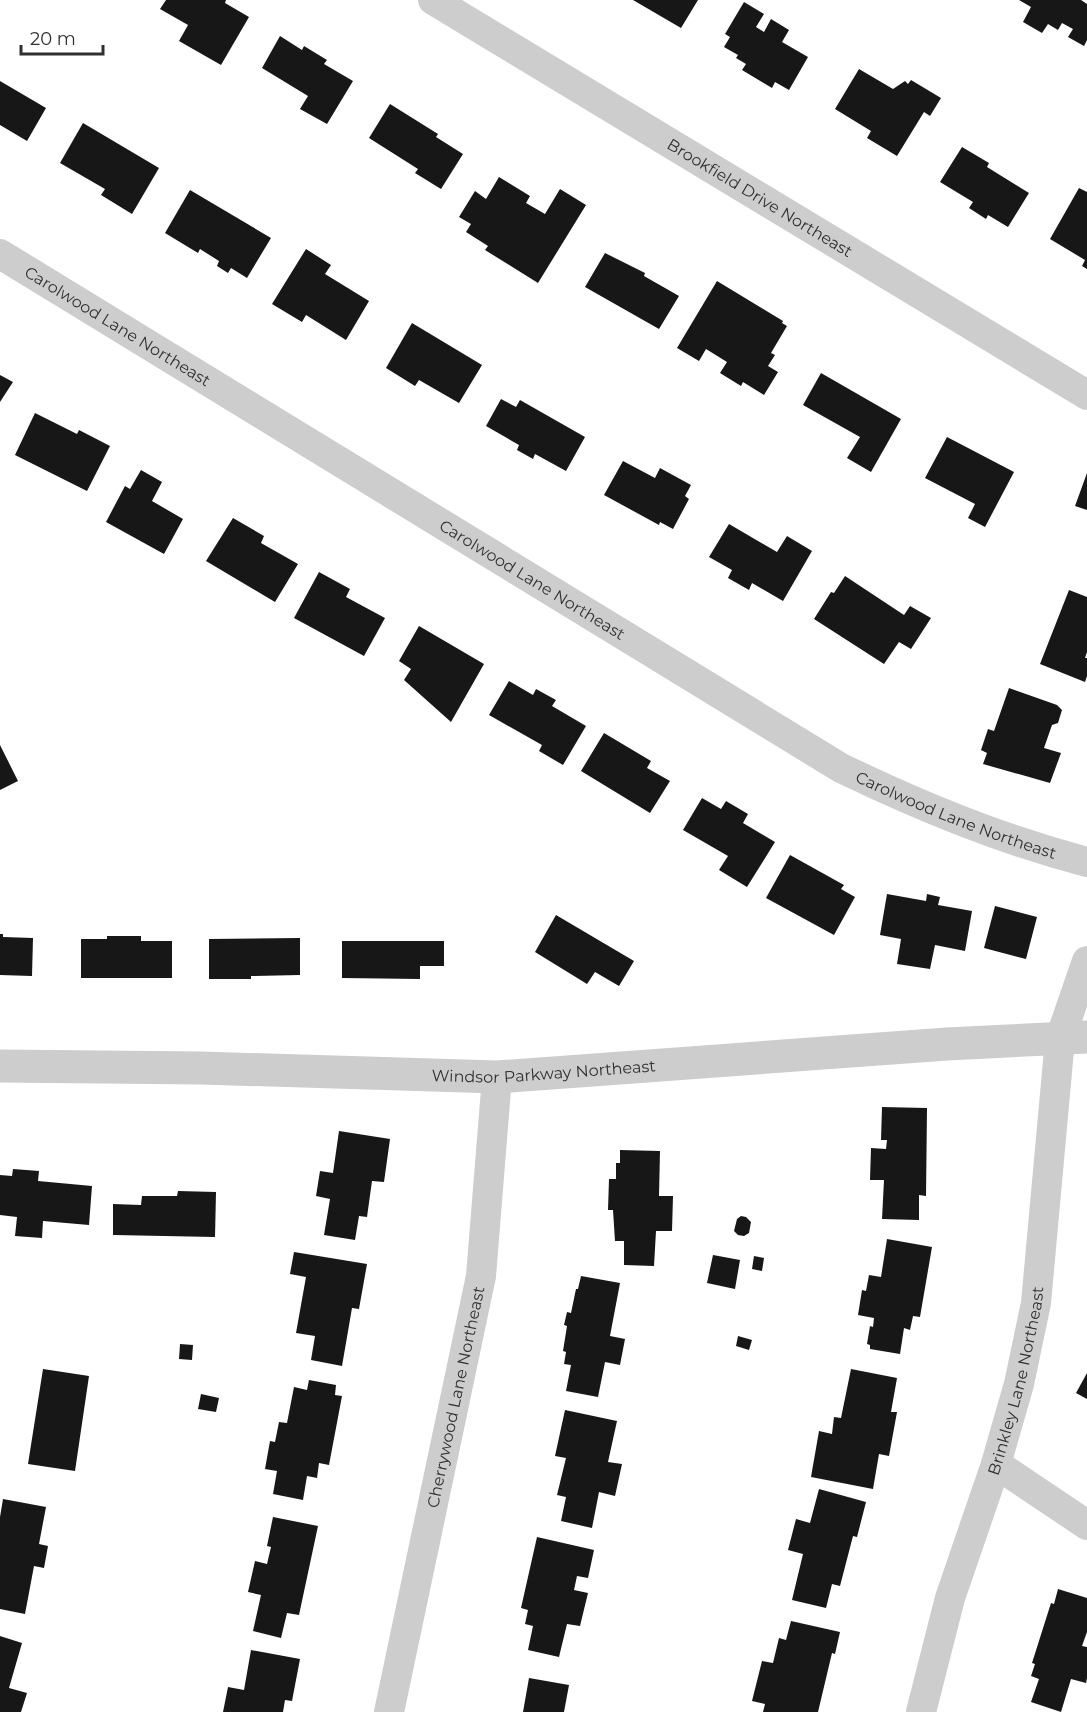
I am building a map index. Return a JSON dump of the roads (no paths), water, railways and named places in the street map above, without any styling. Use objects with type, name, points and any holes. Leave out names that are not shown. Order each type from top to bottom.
[{"type":"street","name":"Brookfield Drive Northeast","points":[[433,0],[1087,395]]},
{"type":"street","name":"Carolwood Lane Northeast","points":[[0,254],[841,768],[908,800],[976,828],[1047,851],[1087,861]]},
{"type":"street","name":"Brinkley Lane Northeast","points":[[921,1712],[950,1599],[996,1464],[1019,1384],[1036,1303],[1087,961]]},
{"type":"street","name":"Windsor Parkway Northeast","points":[[0,1066],[201,1068],[497,1077],[935,1045],[1074,1038]]},
{"type":"street","name":"Cherrywood Lane Northeast","points":[[389,1712],[481,1276],[497,1077]]},
{"type":"street","points":[[996,1464],[1087,1525]]}]
